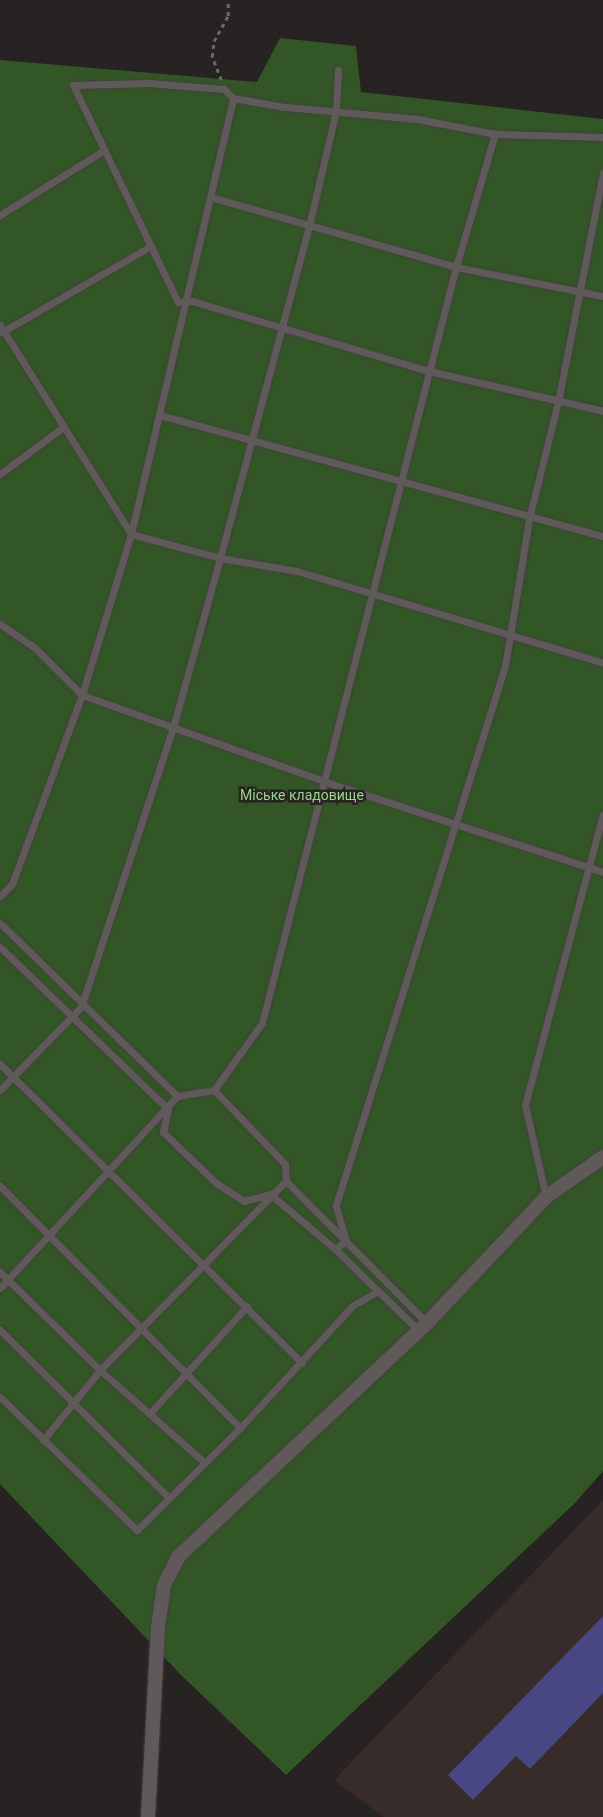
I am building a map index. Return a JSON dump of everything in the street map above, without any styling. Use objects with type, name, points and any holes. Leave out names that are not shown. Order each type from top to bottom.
[{"type":"street","points":[[148,1817],[158,1627],[164,1584],[175,1563],[423,1327],[546,1197],[602,1163]]},
{"type":"lane","points":[[0,1090],[81,1007],[174,724],[220,558],[252,441],[280,327],[309,226],[336,110],[338,70]]},
{"type":"lane","points":[[603,137],[496,134],[417,118],[233,98],[224,89],[148,83],[73,86],[178,302],[186,302],[280,327],[429,371],[558,402],[603,410]]},
{"type":"lane","points":[[0,896],[12,884],[82,694],[131,534],[233,98]]},
{"type":"lane","points":[[0,1288],[48,1233],[168,1109],[177,1096],[214,1090],[262,1023],[323,781],[374,595],[456,267],[496,134]]},
{"type":"lane","points":[[0,215],[103,151]]},
{"type":"lane","points":[[346,1241],[336,1205],[510,638],[528,519],[558,402],[578,290],[603,172]]},
{"type":"lane","points":[[211,198],[456,267],[603,296]]},
{"type":"lane","points":[[151,246],[1,330],[131,534],[220,558],[297,571],[510,638],[603,663]]},
{"type":"lane","points":[[160,415],[252,441],[403,478],[528,519],[603,536]]},
{"type":"lane","points":[[0,474],[62,428]]},
{"type":"lane","points":[[0,624],[35,648],[82,694],[174,724],[323,781],[455,822],[603,872]]},
{"type":"lane","points":[[546,1197],[525,1105],[587,866],[603,814]]},
{"type":"lane","points":[[0,923],[81,1007],[177,1096]]},
{"type":"lane","points":[[0,947],[70,1017],[168,1109]]},
{"type":"lane","points":[[0,1064],[247,1306],[302,1363]]},
{"type":"lane","points":[[214,1090],[285,1164],[286,1181],[346,1241],[423,1327]]},
{"type":"lane","points":[[168,1109],[162,1132],[216,1183],[244,1201],[270,1194]]},
{"type":"lane","points":[[43,1440],[100,1370],[144,1326],[202,1262],[270,1194],[286,1181]]},
{"type":"lane","points":[[0,1186],[144,1326],[240,1428]]},
{"type":"lane","points":[[270,1194],[334,1249],[378,1291],[423,1327]]},
{"type":"lane","points":[[334,1249],[346,1241]]},
{"type":"lane","points":[[0,1272],[100,1370],[151,1412],[205,1463]]},
{"type":"lane","points":[[0,1398],[137,1530],[240,1428],[302,1363],[352,1306],[378,1291]]},
{"type":"lane","points":[[151,1412],[247,1306]]},
{"type":"lane","points":[[0,1330],[169,1498]]},
{"type":"path","points":[[224,89],[212,57],[214,41],[228,16],[228,0]]},
{"type":"shaded area","points":[[603,1500],[603,1817],[384,1817],[334,1780]]},
{"type":"green space","name":"Міське кладовище","points":[[280,38],[356,46],[361,92],[603,119],[603,1471],[575,1503],[286,1775],[182,1676],[0,1484],[0,60],[257,82]]},
{"type":"building","points":[[603,1616],[603,1693],[530,1769],[516,1756],[473,1800],[448,1775]]}]
